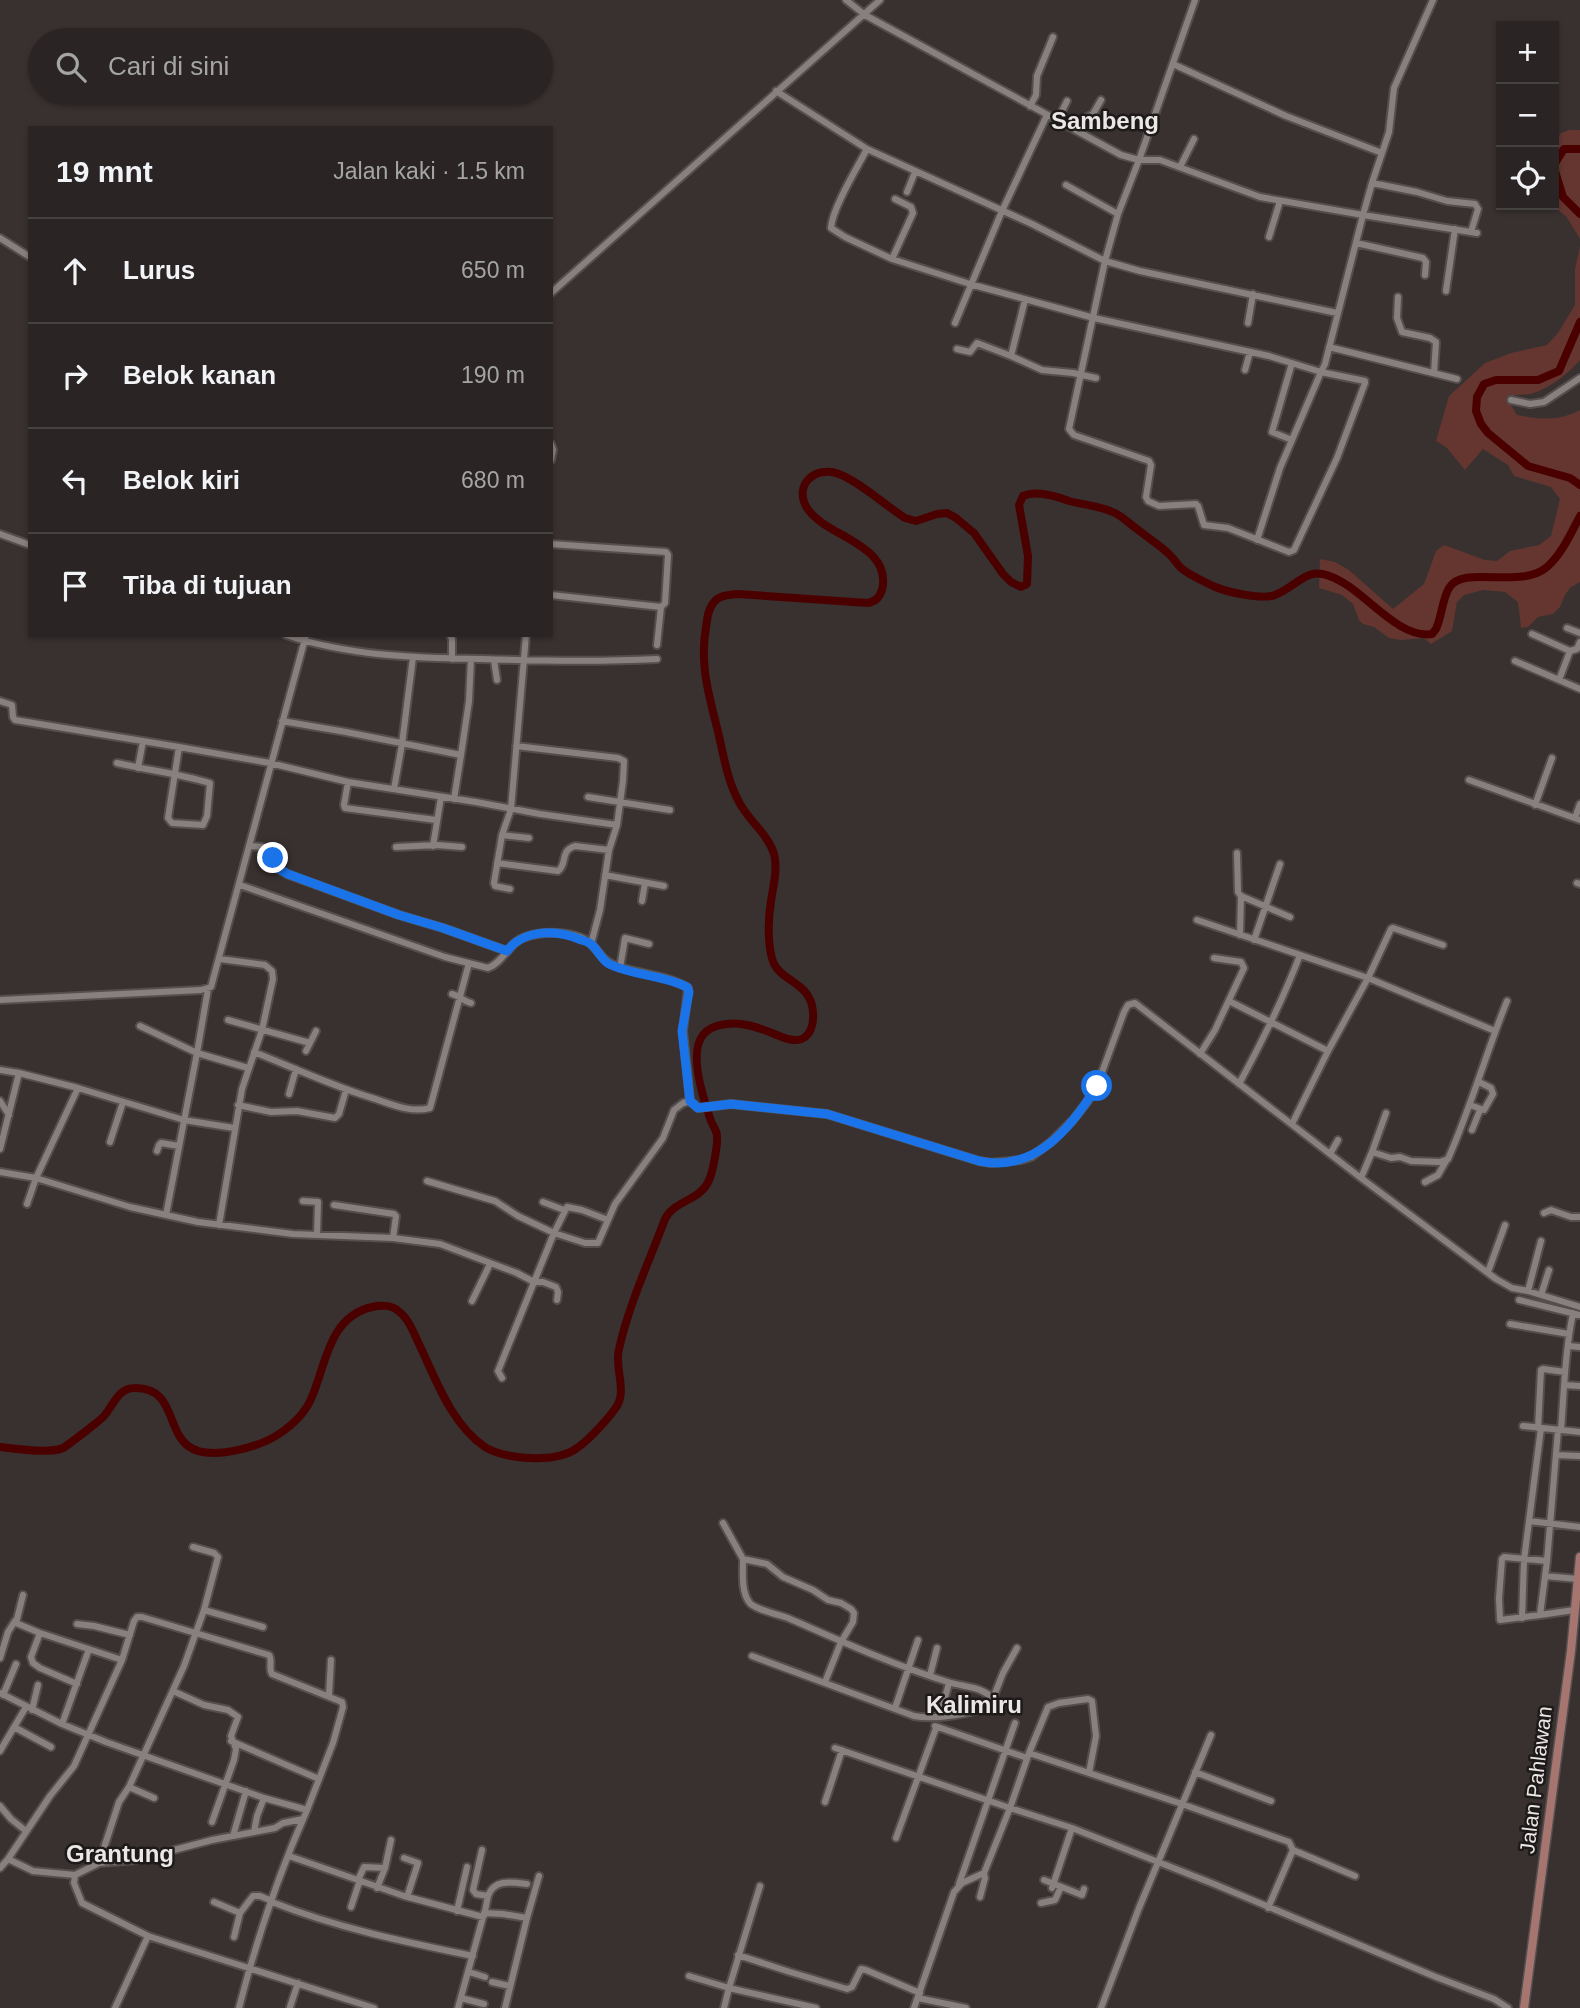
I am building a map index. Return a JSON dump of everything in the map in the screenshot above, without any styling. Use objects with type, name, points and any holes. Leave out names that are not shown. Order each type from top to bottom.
[{"type":"main road","name":"Jalan Pahlawan","points":[[1524,2008],[1571,1651],[1580,1556]]},
{"type":"street","points":[[846,0],[865,15],[1114,152],[1139,160],[1160,160],[1247,193],[1280,201],[1474,233],[1478,209],[1475,204],[1454,203],[1408,189],[1372,183]]},
{"type":"street","points":[[553,291],[880,0]]},
{"type":"street","points":[[867,149],[837,208],[831,227],[845,237],[892,259],[970,284],[1094,318],[1363,380],[1366,383],[1337,458],[1294,550],[1289,552],[1228,528],[1204,525],[1196,504],[1159,506],[1147,501],[1151,466],[1149,461],[1073,435],[1069,429],[1094,318],[1105,261],[1118,214],[1195,0]]},
{"type":"street","points":[[1257,540],[1280,468],[1329,347],[1363,215],[1389,132],[1394,88],[1433,0]]},
{"type":"street","points":[[1030,106],[1036,95],[1037,76],[1053,37]]},
{"type":"street","points":[[1173,64],[1286,116],[1381,153]]},
{"type":"street","points":[[776,91],[867,149],[1105,261],[1140,271],[1337,313]]},
{"type":"street","points":[[1069,127],[1093,114],[1101,100]]},
{"type":"street","points":[[1057,121],[1067,101]]},
{"type":"street","points":[[955,323],[1002,211],[1047,115]]},
{"type":"street","points":[[1180,167],[1194,139]]},
{"type":"street","points":[[906,192],[915,172]]},
{"type":"street","points":[[1066,185],[1118,214]]},
{"type":"street","points":[[892,259],[913,213],[911,207],[895,199]]},
{"type":"street","points":[[1269,237],[1280,201]]},
{"type":"street","points":[[1446,291],[1455,229]]},
{"type":"street","points":[[0,238],[28,256]]},
{"type":"street","points":[[1356,243],[1423,258],[1426,262],[1425,275]]},
{"type":"street","points":[[1248,323],[1253,294]]},
{"type":"street","points":[[1398,297],[1397,318],[1402,332],[1430,338],[1436,342],[1434,373]]},
{"type":"street","points":[[1011,356],[1025,300]]},
{"type":"street","points":[[957,349],[970,352],[976,344],[1042,370],[1096,378]]},
{"type":"street","points":[[1329,347],[1457,379]]},
{"type":"street","points":[[1245,370],[1250,352]]},
{"type":"street","points":[[1292,363],[1272,432],[1292,440]]},
{"type":"street","points":[[1511,400],[1530,404],[1544,402],[1580,378]]},
{"type":"street","points":[[0,534],[28,544]]},
{"type":"street","points":[[553,544],[666,552],[665,603],[661,607],[657,645]]},
{"type":"street","points":[[553,595],[661,607]]},
{"type":"street","points":[[1567,628],[1580,633]]},
{"type":"street","points":[[1532,634],[1570,651],[1577,649],[1580,642]]},
{"type":"street","points":[[451,637],[452,659]]},
{"type":"street","points":[[510,889],[495,885],[502,835],[510,809],[526,637]]},
{"type":"street","points":[[166,1215],[208,989],[212,986],[220,959],[305,638],[367,653],[413,657],[581,661],[657,659]]},
{"type":"street","points":[[1559,680],[1570,651]]},
{"type":"street","points":[[394,789],[413,657]]},
{"type":"street","points":[[454,799],[469,701],[471,659]]},
{"type":"street","points":[[494,660],[497,680]]},
{"type":"street","points":[[1515,661],[1580,689]]},
{"type":"street","points":[[0,701],[12,705],[15,720],[270,763],[348,782],[617,825]]},
{"type":"street","points":[[282,721],[461,755]]},
{"type":"street","points":[[138,768],[143,741]]},
{"type":"street","points":[[516,746],[622,758],[625,763],[617,825],[609,850],[600,910],[591,944]]},
{"type":"street","points":[[117,763],[174,775],[211,784],[203,825],[169,821],[174,775],[179,747]]},
{"type":"street","points":[[1535,805],[1552,758]]},
{"type":"street","points":[[1469,780],[1577,819],[1580,804]]},
{"type":"street","points":[[348,782],[344,805],[346,808],[436,820]]},
{"type":"street","points":[[433,846],[441,797]]},
{"type":"street","points":[[588,797],[670,810]]},
{"type":"street","points":[[502,835],[530,838]]},
{"type":"street","points":[[250,846],[269,850],[277,868],[288,874],[507,951]]},
{"type":"street","points":[[497,863],[558,871],[562,868],[566,852],[575,846],[609,850]]},
{"type":"street","points":[[396,847],[461,847]]},
{"type":"street","points":[[1237,853],[1238,892],[1241,896],[1240,935]]},
{"type":"street","points":[[1254,940],[1280,864]]},
{"type":"street","points":[[605,875],[664,886]]},
{"type":"street","points":[[642,901],[645,883]]},
{"type":"street","points":[[240,885],[433,953],[491,967],[519,940],[541,933],[573,936],[591,944],[603,959],[620,968],[688,988],[682,1031],[690,1101],[700,1108],[731,1104],[827,1114],[979,1161],[1000,1163],[1031,1157],[1073,1121],[1097,1086],[1125,1012],[1130,1004],[1138,1004],[1361,1178],[1488,1272],[1512,1288],[1580,1307]]},
{"type":"street","points":[[1241,896],[1290,917]]},
{"type":"street","points":[[1197,920],[1368,978],[1495,1031]]},
{"type":"street","points":[[1292,1124],[1392,929],[1443,946]]},
{"type":"street","points":[[620,968],[625,938],[649,944]]},
{"type":"street","points":[[1239,1084],[1271,1022],[1300,955]]},
{"type":"street","points":[[1200,1054],[1215,1030],[1242,971],[1241,962],[1214,958]]},
{"type":"street","points":[[219,1225],[238,1105],[262,1030],[273,979],[272,971],[265,965],[220,959]]},
{"type":"street","points":[[254,1052],[346,1090],[393,1105],[412,1109],[430,1108],[469,963]]},
{"type":"street","points":[[0,1000],[208,989]]},
{"type":"street","points":[[452,993],[471,1003]]},
{"type":"street","points":[[1229,1001],[1328,1051]]},
{"type":"street","points":[[1425,1182],[1438,1175],[1446,1161],[1479,1082],[1507,1001]]},
{"type":"street","points":[[228,1020],[310,1043]]},
{"type":"street","points":[[140,1026],[197,1054],[248,1068]]},
{"type":"street","points":[[306,1051],[316,1031]]},
{"type":"street","points":[[289,1094],[296,1069]]},
{"type":"street","points":[[0,1070],[78,1088],[184,1120],[234,1128]]},
{"type":"street","points":[[0,1149],[19,1073]]},
{"type":"street","points":[[1470,1105],[1480,1110],[1486,1108],[1494,1092],[1479,1082]]},
{"type":"street","points":[[27,1204],[36,1178],[78,1088]]},
{"type":"street","points":[[238,1105],[271,1112],[298,1111],[335,1118],[339,1114],[346,1090]]},
{"type":"street","points":[[0,1101],[9,1115]]},
{"type":"street","points":[[427,1181],[495,1201],[518,1216],[554,1233],[596,1244],[600,1241],[617,1200],[663,1138],[674,1110],[682,1103],[690,1101]]},
{"type":"street","points":[[110,1142],[123,1102]]},
{"type":"street","points":[[1472,1130],[1480,1110]]},
{"type":"street","points":[[1361,1178],[1386,1113]]},
{"type":"street","points":[[1330,1154],[1338,1140]]},
{"type":"street","points":[[157,1151],[161,1143],[179,1146]]},
{"type":"street","points":[[1372,1152],[1411,1161],[1446,1161]]},
{"type":"street","points":[[0,1172],[36,1178],[130,1207],[219,1225],[440,1244],[534,1282],[556,1287],[557,1300]]},
{"type":"street","points":[[303,1201],[318,1202],[317,1235]]},
{"type":"street","points":[[543,1202],[564,1210]]},
{"type":"street","points":[[334,1205],[394,1214],[393,1238]]},
{"type":"street","points":[[502,1378],[499,1370],[564,1210],[567,1207],[582,1210],[608,1220]]},
{"type":"street","points":[[1544,1213],[1551,1210],[1571,1217],[1580,1217]]},
{"type":"street","points":[[1488,1272],[1505,1226]]},
{"type":"street","points":[[1528,1291],[1541,1241]]},
{"type":"street","points":[[472,1301],[490,1264]]},
{"type":"street","points":[[1541,1295],[1549,1270]]},
{"type":"street","points":[[1519,1300],[1577,1314],[1569,1334],[1540,1615]]},
{"type":"street","points":[[1510,1324],[1569,1334]]},
{"type":"street","points":[[1568,1346],[1580,1347]]},
{"type":"street","points":[[1522,1618],[1524,1560],[1539,1428],[1541,1370],[1565,1372]]},
{"type":"street","points":[[1564,1385],[1580,1386]]},
{"type":"street","points":[[1523,1426],[1580,1432]]},
{"type":"street","points":[[1556,1455],[1580,1457]]},
{"type":"street","points":[[1529,1521],[1580,1527]]},
{"type":"street","points":[[723,1523],[743,1559],[743,1579],[751,1604],[949,1683],[981,1690],[992,1699]]},
{"type":"street","points":[[99,1863],[119,1802],[129,1787],[173,1691],[204,1610],[218,1557],[214,1553],[193,1547]]},
{"type":"street","points":[[1547,1562],[1503,1558],[1500,1620],[1574,1610]]},
{"type":"street","points":[[743,1559],[768,1564],[783,1577],[852,1609],[853,1622],[841,1642],[825,1682]]},
{"type":"street","points":[[1545,1576],[1577,1579]]},
{"type":"street","points":[[0,1658],[23,1595]]},
{"type":"street","points":[[204,1610],[263,1627]]},
{"type":"street","points":[[0,1868],[74,1766],[122,1660],[134,1621],[139,1616],[269,1655],[272,1674],[340,1700],[343,1707],[333,1743],[272,1901],[249,1968],[239,2008]]},
{"type":"street","points":[[15,1621],[40,1633],[122,1660]]},
{"type":"street","points":[[77,1624],[130,1635]]},
{"type":"street","points":[[40,1633],[32,1653],[33,1663],[77,1684]]},
{"type":"street","points":[[895,1708],[918,1640]]},
{"type":"street","points":[[930,1675],[937,1648]]},
{"type":"street","points":[[751,1656],[914,1716],[937,1717],[989,1707],[1017,1648]]},
{"type":"street","points":[[62,1724],[89,1649]]},
{"type":"street","points":[[1571,1651],[1580,1654]]},
{"type":"street","points":[[329,1695],[331,1660]]},
{"type":"street","points":[[16,1664],[2,1694],[29,1708],[89,1735],[184,1771],[307,1810]]},
{"type":"street","points":[[896,1838],[936,1728],[949,1683]]},
{"type":"street","points":[[0,1751],[29,1708],[38,1685]]},
{"type":"street","points":[[173,1691],[187,1699],[237,1715],[231,1741],[236,1752],[212,1822]]},
{"type":"street","points":[[979,1897],[985,1880],[984,1873],[1048,1707],[1088,1699],[1092,1701],[1096,1736],[1089,1773]]},
{"type":"street","points":[[915,2008],[1015,1723]]},
{"type":"street","points":[[14,1727],[51,1747]]},
{"type":"street","points":[[936,1728],[958,1733],[1005,1751],[1089,1773],[1182,1804],[1289,1842],[1293,1850],[1355,1876]]},
{"type":"street","points":[[1101,2008],[1139,1908],[1211,1735]]},
{"type":"street","points":[[231,1741],[319,1779]]},
{"type":"street","points":[[825,1802],[838,1749],[1072,1828],[1214,1884],[1458,1987],[1494,1999],[1508,2008]]},
{"type":"street","points":[[1195,1773],[1271,1801]]},
{"type":"street","points":[[129,1787],[154,1798]]},
{"type":"street","points":[[233,1836],[246,1791]]},
{"type":"street","points":[[254,1832],[264,1798]]},
{"type":"street","points":[[0,1806],[26,1831]]},
{"type":"street","points":[[9,1859],[33,1871],[75,1874],[99,1863],[136,1860],[303,1819]]},
{"type":"street","points":[[1053,1886],[1072,1828]]},
{"type":"street","points":[[377,1888],[391,1840]]},
{"type":"street","points":[[482,1850],[473,1890],[474,1894],[488,1896]]},
{"type":"street","points":[[1268,1908],[1293,1850]]},
{"type":"street","points":[[289,1856],[377,1888],[457,1911],[527,1918]]},
{"type":"street","points":[[404,1858],[418,1863],[407,1897]]},
{"type":"street","points":[[351,1907],[364,1867],[385,1868]]},
{"type":"street","points":[[457,1911],[467,1867]]},
{"type":"street","points":[[958,1886],[984,1873]]},
{"type":"street","points":[[75,1874],[74,1883],[82,1903],[148,1936],[374,2008]]},
{"type":"street","points":[[505,2008],[540,1876]]},
{"type":"street","points":[[1044,1880],[1053,1886],[1082,1895],[1084,1889]]},
{"type":"street","points":[[458,2008],[489,1891],[499,1883],[527,1884]]},
{"type":"street","points":[[724,2008],[760,1886]]},
{"type":"street","points":[[1041,1903],[1055,1900],[1061,1887]]},
{"type":"street","points":[[234,1937],[240,1913],[253,1896],[260,1896],[307,1916],[343,1927],[473,1956]]},
{"type":"street","points":[[215,1902],[240,1913]]},
{"type":"street","points":[[116,2008],[148,1936]]},
{"type":"street","points":[[738,1955],[847,1989],[852,1987],[858,1972],[863,1969],[919,1995],[966,2008]]},
{"type":"street","points":[[469,1972],[485,1977]]},
{"type":"street","points":[[689,1976],[816,2008]]},
{"type":"street","points":[[492,1982],[510,1986]]},
{"type":"street","points":[[290,2007],[298,1983]]},
{"type":"street","points":[[461,1998],[484,2004]]},
{"type":"shaded area","points":[[1580,130],[1580,239],[1566,216],[1558,210],[1561,133]]},
{"type":"shaded area","points":[[1580,246],[1580,360],[1565,375],[1547,387],[1531,394],[1506,397],[1517,415],[1534,418],[1564,416],[1580,410],[1580,582],[1570,588],[1553,614],[1538,617],[1528,627],[1521,628],[1518,602],[1505,592],[1483,590],[1464,595],[1457,602],[1452,631],[1431,644],[1424,638],[1389,638],[1374,627],[1363,624],[1353,604],[1342,595],[1319,588],[1320,559],[1335,562],[1349,570],[1393,609],[1424,584],[1436,551],[1444,545],[1485,560],[1497,561],[1510,551],[1539,545],[1551,536],[1560,499],[1551,487],[1514,476],[1508,465],[1483,449],[1465,470],[1446,447],[1436,441],[1449,396],[1485,363],[1511,353],[1547,345],[1558,333],[1575,305],[1575,269]]},
{"type":"waterway","points":[[1559,157],[1564,149],[1580,149]]},
{"type":"waterway","points":[[1559,184],[1563,197],[1580,214]]},
{"type":"waterway","points":[[1580,322],[1559,371],[1538,380],[1496,380],[1484,384],[1477,397],[1476,411],[1488,433],[1528,466],[1570,478],[1580,485]]},
{"type":"waterway","points":[[0,1447],[41,1451],[63,1448],[102,1418],[120,1394],[134,1388],[157,1394],[168,1410],[181,1439],[197,1451],[221,1453],[259,1444],[284,1431],[305,1409],[331,1344],[346,1321],[357,1312],[378,1306],[395,1308],[405,1317],[454,1414],[473,1438],[491,1450],[528,1458],[560,1456],[582,1444],[609,1416],[620,1399],[618,1356],[623,1332],[665,1219],[669,1212],[701,1192],[710,1178],[717,1134],[701,1090],[697,1065],[697,1053],[703,1035],[713,1027],[738,1024],[794,1040],[806,1037],[812,1025],[813,1012],[807,995],[778,970],[772,957],[769,925],[775,872],[774,854],[767,840],[743,809],[732,786],[709,695],[704,642],[709,611],[714,602],[722,597],[738,594],[868,603],[880,595],[883,574],[868,551],[828,527],[807,508],[803,492],[809,479],[815,475],[822,472],[839,474],[864,488],[905,518],[916,521],[947,513],[974,533],[1003,574],[1021,587],[1027,584],[1028,556],[1019,505],[1023,496],[1040,494],[1115,513],[1162,548],[1184,571],[1219,588],[1262,597],[1275,595],[1312,574],[1330,576],[1352,588],[1396,623],[1420,634],[1432,634],[1436,629],[1449,588],[1456,581],[1479,577],[1522,577],[1536,574],[1547,567],[1562,550],[1580,516]]},
{"type":"district","name":"Sambeng","points":[[1105,121]]},
{"type":"district","name":"Kalimiru","points":[[974,1705]]},
{"type":"district","name":"Grantung","points":[[120,1854]]},
{"type":"route","points":[[273,858],[280,871],[377,908],[507,951],[523,937],[560,933],[591,944],[607,963],[687,987],[689,992],[682,1031],[690,1101],[698,1108],[731,1104],[827,1114],[979,1161],[1000,1163],[1031,1157],[1051,1142],[1073,1121],[1097,1086]]}]
